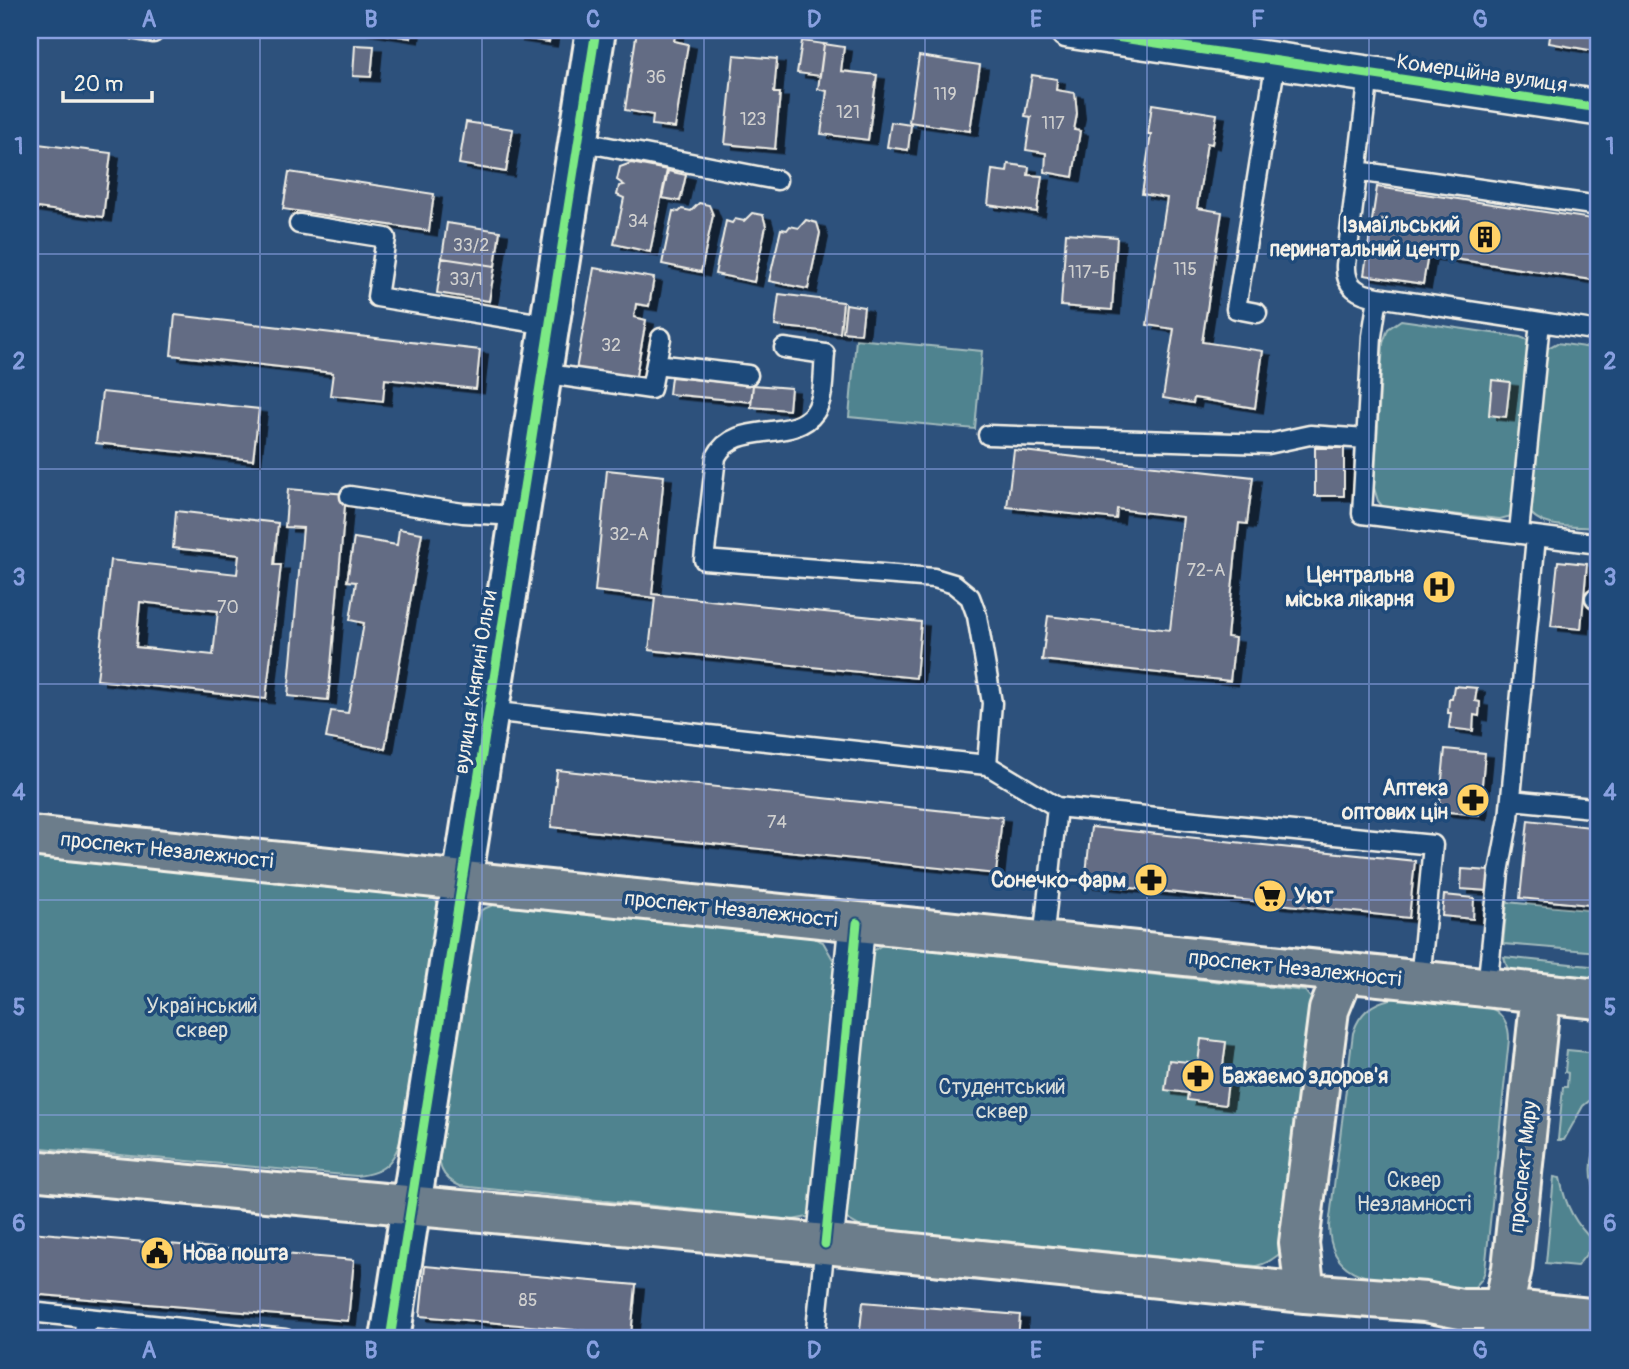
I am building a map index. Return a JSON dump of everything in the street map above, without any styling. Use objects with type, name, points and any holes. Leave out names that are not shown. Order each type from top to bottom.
[{"type":"main road","name":"проспект Незалежності","points":[[30,836],[1599,999]]},
{"type":"main road","points":[[1305,1293],[1299,1243],[1329,1010],[1344,973]]},
{"type":"main road","name":"проспект Миру","points":[[1503,1324],[1512,1268],[1541,993]]},
{"type":"main road","points":[[30,1170],[825,1244],[1305,1293],[1425,1302],[1461,1309],[1503,1324],[1599,1319]]},
{"type":"street","name":"вулиця Княгині Ольги","points":[[390,1339],[596,30]]},
{"type":"street","name":"Комерційна вулиця","points":[[1068,30],[1599,108]]},
{"type":"street","points":[[825,1244],[857,923]]},
{"type":"lane","points":[[136,30],[153,33],[153,30]]},
{"type":"lane","points":[[1257,313],[1236,309],[1276,60]]},
{"type":"lane","points":[[1369,74],[1346,274],[1353,289],[1378,297],[1599,331]]},
{"type":"lane","points":[[578,141],[777,180]]},
{"type":"lane","points":[[1357,171],[1599,206]]},
{"type":"lane","points":[[299,224],[386,238],[377,297],[549,325]]},
{"type":"lane","points":[[1378,297],[1372,336],[1362,513],[1599,544]]},
{"type":"lane","points":[[1487,988],[1499,872],[1511,800],[1540,322]]},
{"type":"lane","points":[[541,373],[651,389],[662,338]]},
{"type":"lane","points":[[784,348],[825,354],[820,400],[816,411],[808,420],[798,425],[740,436],[721,447],[716,457],[704,560],[934,578],[954,584],[970,597],[979,628],[992,703],[987,765]]},
{"type":"lane","points":[[656,364],[748,374]]},
{"type":"lane","points":[[988,435],[1268,444],[1310,435],[1366,439]]},
{"type":"lane","points":[[350,496],[463,513],[519,516]]},
{"type":"lane","points":[[488,711],[987,765],[1057,807],[1433,845],[1420,981]]},
{"type":"lane","points":[[1511,800],[1592,808]]},
{"type":"lane","points":[[1043,942],[1057,807]]},
{"type":"lane","points":[[815,1339],[825,1244]]},
{"type":"lane","points":[[30,1312],[283,1339]]},
{"type":"lane","points":[[84,1339],[85,1318]]},
{"type":"green space","points":[[1401,320],[1520,337],[1530,341],[1515,512],[1511,516],[1500,519],[1383,507],[1378,501],[1374,488],[1383,343],[1388,329]]},
{"type":"green space","points":[[856,339],[982,351],[975,429],[849,417]]},
{"type":"green space","points":[[1557,343],[1599,349],[1599,528],[1550,524],[1533,516],[1528,509],[1546,349]]},
{"type":"green space","name":"Український сквер","points":[[30,857],[432,897],[439,904],[405,1128],[390,1162],[377,1171],[356,1176],[30,1147]]},
{"type":"green space","points":[[1507,902],[1599,911],[1599,952],[1503,944]]},
{"type":"green space","points":[[498,903],[811,937],[823,942],[835,963],[812,1211],[808,1217],[792,1220],[460,1186],[448,1179],[440,1165],[440,1146],[475,928],[481,910]]},
{"type":"green space","name":"Студентський сквер","points":[[882,945],[1305,991],[1313,1001],[1293,1245],[1256,1266],[861,1227],[847,1219],[843,1211],[870,953]]},
{"type":"green space","points":[[1504,957],[1599,967],[1599,979],[1512,971],[1507,967]]},
{"type":"green space","name":"Сквер Незламності","points":[[1398,998],[1477,1005],[1496,1011],[1508,1027],[1509,1039],[1485,1271],[1474,1288],[1387,1280],[1359,1274],[1347,1268],[1331,1244],[1329,1226],[1353,1033],[1360,1018],[1370,1008],[1383,1001]]},
{"type":"green space","points":[[1567,1050],[1599,1053],[1599,1093],[1583,1106],[1564,1140],[1558,1140],[1563,1087],[1567,1087]]},
{"type":"green space","points":[[1599,1138],[1599,1201],[1593,1185],[1592,1170],[1593,1154]]},
{"type":"green space","points":[[1554,1177],[1560,1178],[1572,1214],[1595,1243],[1577,1266],[1546,1263]]},
{"type":"building","points":[[359,30],[412,30],[411,38]]},
{"type":"building","points":[[517,30],[551,30],[549,42],[515,37]]},
{"type":"building","points":[[637,30],[676,30],[674,41],[688,44],[675,128],[652,125],[653,115],[625,110]]},
{"type":"building","points":[[1551,30],[1598,30],[1595,51],[1549,43]]},
{"type":"building","points":[[802,41],[824,44],[820,76],[797,73]]},
{"type":"building","points":[[824,44],[844,47],[841,71],[877,75],[868,140],[821,134],[827,91],[818,89]]},
{"type":"building","points":[[355,45],[374,46],[371,77],[353,76]]},
{"type":"building","points":[[734,55],[777,59],[774,93],[780,93],[775,149],[725,144]]},
{"type":"building","points":[[919,56],[980,65],[970,131],[909,122]]},
{"type":"building","points":[[1032,75],[1057,79],[1056,90],[1075,93],[1077,114],[1074,130],[1080,131],[1073,177],[1045,172],[1046,153],[1026,150],[1031,117],[1025,116]]},
{"type":"building","points":[[1152,104],[1217,114],[1212,144],[1207,143],[1197,208],[1222,212],[1202,342],[1263,351],[1255,408],[1194,398],[1193,403],[1163,398],[1174,329],[1147,325],[1167,198],[1142,194],[1151,134],[1148,134]]},
{"type":"building","points":[[466,122],[513,129],[506,172],[459,164]]},
{"type":"building","points":[[891,122],[911,125],[908,150],[887,147]]},
{"type":"building","points":[[30,143],[111,153],[103,217],[30,207]]},
{"type":"building","points":[[631,163],[667,170],[650,252],[614,244],[624,198],[617,195],[619,186],[624,185],[617,180],[620,167]]},
{"type":"building","points":[[1008,164],[1029,167],[1028,175],[1042,176],[1037,212],[988,205],[992,170],[1007,172]]},
{"type":"building","points":[[668,171],[686,175],[680,201],[662,198]]},
{"type":"building","points":[[289,172],[434,194],[429,231],[283,209]]},
{"type":"building","name":"Ізмаїльський перинатальний центр","points":[[1377,187],[1599,220],[1599,281],[1428,255],[1423,284],[1364,275]]},
{"type":"building","points":[[699,203],[709,205],[713,215],[701,272],[662,264],[673,211],[691,211]]},
{"type":"building","points":[[752,213],[763,215],[766,226],[754,282],[715,274],[726,221],[744,221]]},
{"type":"building","points":[[806,220],[817,223],[820,233],[808,289],[769,281],[781,229],[787,230],[790,226],[799,228]]},
{"type":"building","points":[[447,223],[500,231],[495,266],[442,258]]},
{"type":"building","points":[[1066,233],[1117,237],[1112,310],[1061,306]]},
{"type":"building","points":[[442,258],[495,266],[489,301],[437,293]]},
{"type":"building","points":[[594,268],[654,278],[649,306],[636,304],[634,317],[646,320],[635,381],[576,370]]},
{"type":"building","points":[[779,294],[843,302],[840,333],[775,326]]},
{"type":"building","points":[[846,304],[864,307],[861,334],[843,332]]},
{"type":"building","points":[[175,315],[480,350],[476,389],[385,379],[383,401],[330,395],[333,373],[171,355]]},
{"type":"building","points":[[671,377],[753,385],[751,402],[669,394]]},
{"type":"building","points":[[1492,380],[1510,382],[1506,417],[1489,415]]},
{"type":"building","points":[[753,385],[791,388],[789,410],[751,407]]},
{"type":"building","points":[[102,392],[259,409],[253,460],[96,443]]},
{"type":"building","points":[[1315,448],[1344,448],[1344,496],[1315,496]]},
{"type":"building","points":[[1014,450],[1253,477],[1247,524],[1239,523],[1227,637],[1235,638],[1230,681],[1042,660],[1048,616],[1170,630],[1183,517],[1117,509],[1116,519],[1007,507]]},
{"type":"building","points":[[607,470],[664,476],[652,594],[921,622],[916,678],[649,650],[655,598],[595,591]]},
{"type":"building","points":[[288,489],[346,494],[328,700],[288,696],[303,528],[285,527]]},
{"type":"building","points":[[176,511],[278,523],[274,565],[281,565],[266,699],[97,680],[110,560],[237,574],[239,555],[173,548]],"holes":[[[140,602],[218,611],[213,655],[136,647]]]},
{"type":"building","points":[[399,529],[422,533],[385,749],[326,738],[331,711],[348,713],[364,623],[350,620],[356,582],[347,581],[354,538],[397,545]]},
{"type":"building","points":[[1558,561],[1587,564],[1581,629],[1551,626]]},
{"type":"building","points":[[1454,686],[1477,688],[1475,701],[1480,702],[1479,716],[1474,715],[1473,731],[1449,728],[1449,699],[1452,699]]},
{"type":"building","points":[[1599,735],[1599,906],[1520,898],[1528,820],[1590,827]]},
{"type":"building","points":[[1445,749],[1485,753],[1479,815],[1439,811]]},
{"type":"building","points":[[557,770],[1002,817],[996,874],[551,827]]},
{"type":"building","points":[[1091,827],[1415,861],[1409,918],[1085,883]]},
{"type":"building","points":[[1462,869],[1490,871],[1488,891],[1461,889]]},
{"type":"building","points":[[1444,895],[1474,898],[1473,919],[1442,916]]},
{"type":"building","name":"Бажаємо здоров'я","points":[[1201,1039],[1226,1042],[1223,1066],[1230,1067],[1225,1105],[1187,1100],[1188,1093],[1165,1090],[1169,1060],[1198,1063]]},
{"type":"building","points":[[30,1232],[354,1260],[348,1321],[30,1294]]},
{"type":"building","points":[[425,1266],[636,1285],[631,1335],[420,1316]]},
{"type":"building","points":[[863,1302],[1020,1315],[1018,1339],[859,1339]]},
{"type":"cycle path","points":[[390,1339],[596,30]]},
{"type":"cycle path","points":[[1068,30],[1599,108]]},
{"type":"cycle path","points":[[825,1244],[857,923]]},
{"type":"place","name":"Ізмаїльський перинатальний центр","points":[[1485,237]]},
{"type":"place","name":"Центральна міська лікарня","points":[[1439,587]]},
{"type":"place","name":"Аптека оптових цін","points":[[1473,800]]},
{"type":"place","name":"Сонечко-фарм","points":[[1151,880]]},
{"type":"place","name":"Уют","points":[[1270,896]]},
{"type":"place","name":"Бажаємо здоров'я","points":[[1198,1076]]},
{"type":"place","name":"Нова пошта","points":[[157,1253]]}]
